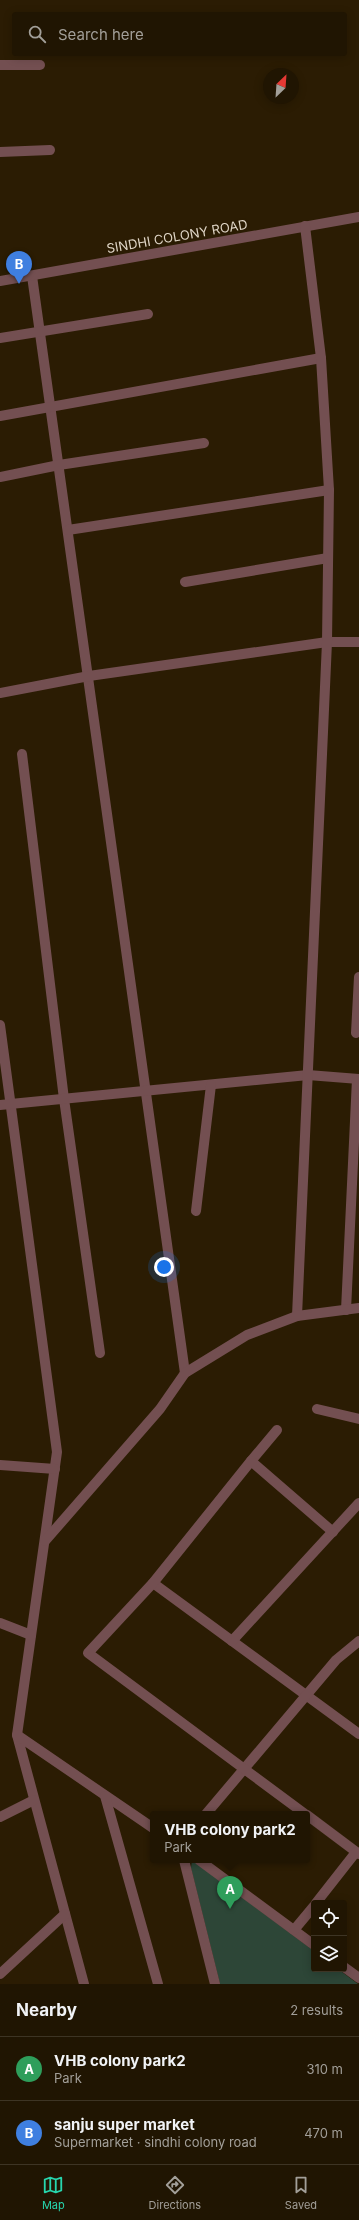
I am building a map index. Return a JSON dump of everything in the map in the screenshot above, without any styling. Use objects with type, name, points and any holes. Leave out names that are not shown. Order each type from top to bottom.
[{"type":"street","points":[[0,65],[40,65]]},
{"type":"street","points":[[0,152],[50,150]]},
{"type":"street","name":"SINDHI COLONY ROAD","points":[[0,281],[359,217]]},
{"type":"street","points":[[297,1316],[327,642],[329,490],[321,358],[305,226]]},
{"type":"street","points":[[32,276],[48,407],[59,465],[89,676],[144,1092],[185,1373]]},
{"type":"street","points":[[0,338],[39,330],[148,314]]},
{"type":"street","points":[[0,416],[321,358]]},
{"type":"street","points":[[0,477],[59,465],[204,443]]},
{"type":"street","points":[[68,530],[329,490]]},
{"type":"street","points":[[185,582],[328,558]]},
{"type":"street","points":[[0,693],[89,676],[327,642],[359,642]]},
{"type":"street","points":[[22,754],[64,1099],[100,1353]]},
{"type":"street","points":[[356,1034],[359,977]]},
{"type":"street","points":[[0,1025],[12,1104],[58,1452],[17,1735],[84,1984]]},
{"type":"street","points":[[0,1105],[308,1076],[358,1079],[346,1310]]},
{"type":"street","points":[[196,1211],[211,1085]]},
{"type":"street","points":[[45,1541],[160,1409],[185,1373],[247,1335],[297,1316],[359,1308]]},
{"type":"street","points":[[317,1409],[359,1419]]},
{"type":"street","points":[[277,1430],[153,1583],[88,1653],[301,1811]]},
{"type":"street","points":[[251,1461],[333,1532]]},
{"type":"street","points":[[0,1465],[55,1469]]},
{"type":"street","points":[[232,1641],[359,1503]]},
{"type":"street","points":[[153,1583],[359,1734]]},
{"type":"street","points":[[0,1623],[31,1636]]},
{"type":"street","points":[[208,1811],[336,1660],[359,1641]]},
{"type":"street","points":[[17,1735],[150,1826]]},
{"type":"street","points":[[105,1796],[158,1984]]},
{"type":"street","points":[[0,1817],[34,1800]]},
{"type":"street","points":[[310,1818],[358,1853],[319,1900]]},
{"type":"street","points":[[185,1863],[215,1984]]},
{"type":"street","points":[[203,1863],[311,1943]]},
{"type":"street","points":[[294,1930],[311,1910]]},
{"type":"street","points":[[0,1974],[65,1914]]},
{"type":"street","points":[[347,1968],[359,1978]]},
{"type":"green space","points":[[192,1863],[196,1863],[311,1949],[311,1972],[342,1972],[358,1984],[220,1984],[191,1868]]},
{"type":"place","name":"sanju super market","points":[[19,284]]},
{"type":"place","name":"VHB colony park2","points":[[230,1909]]}]
